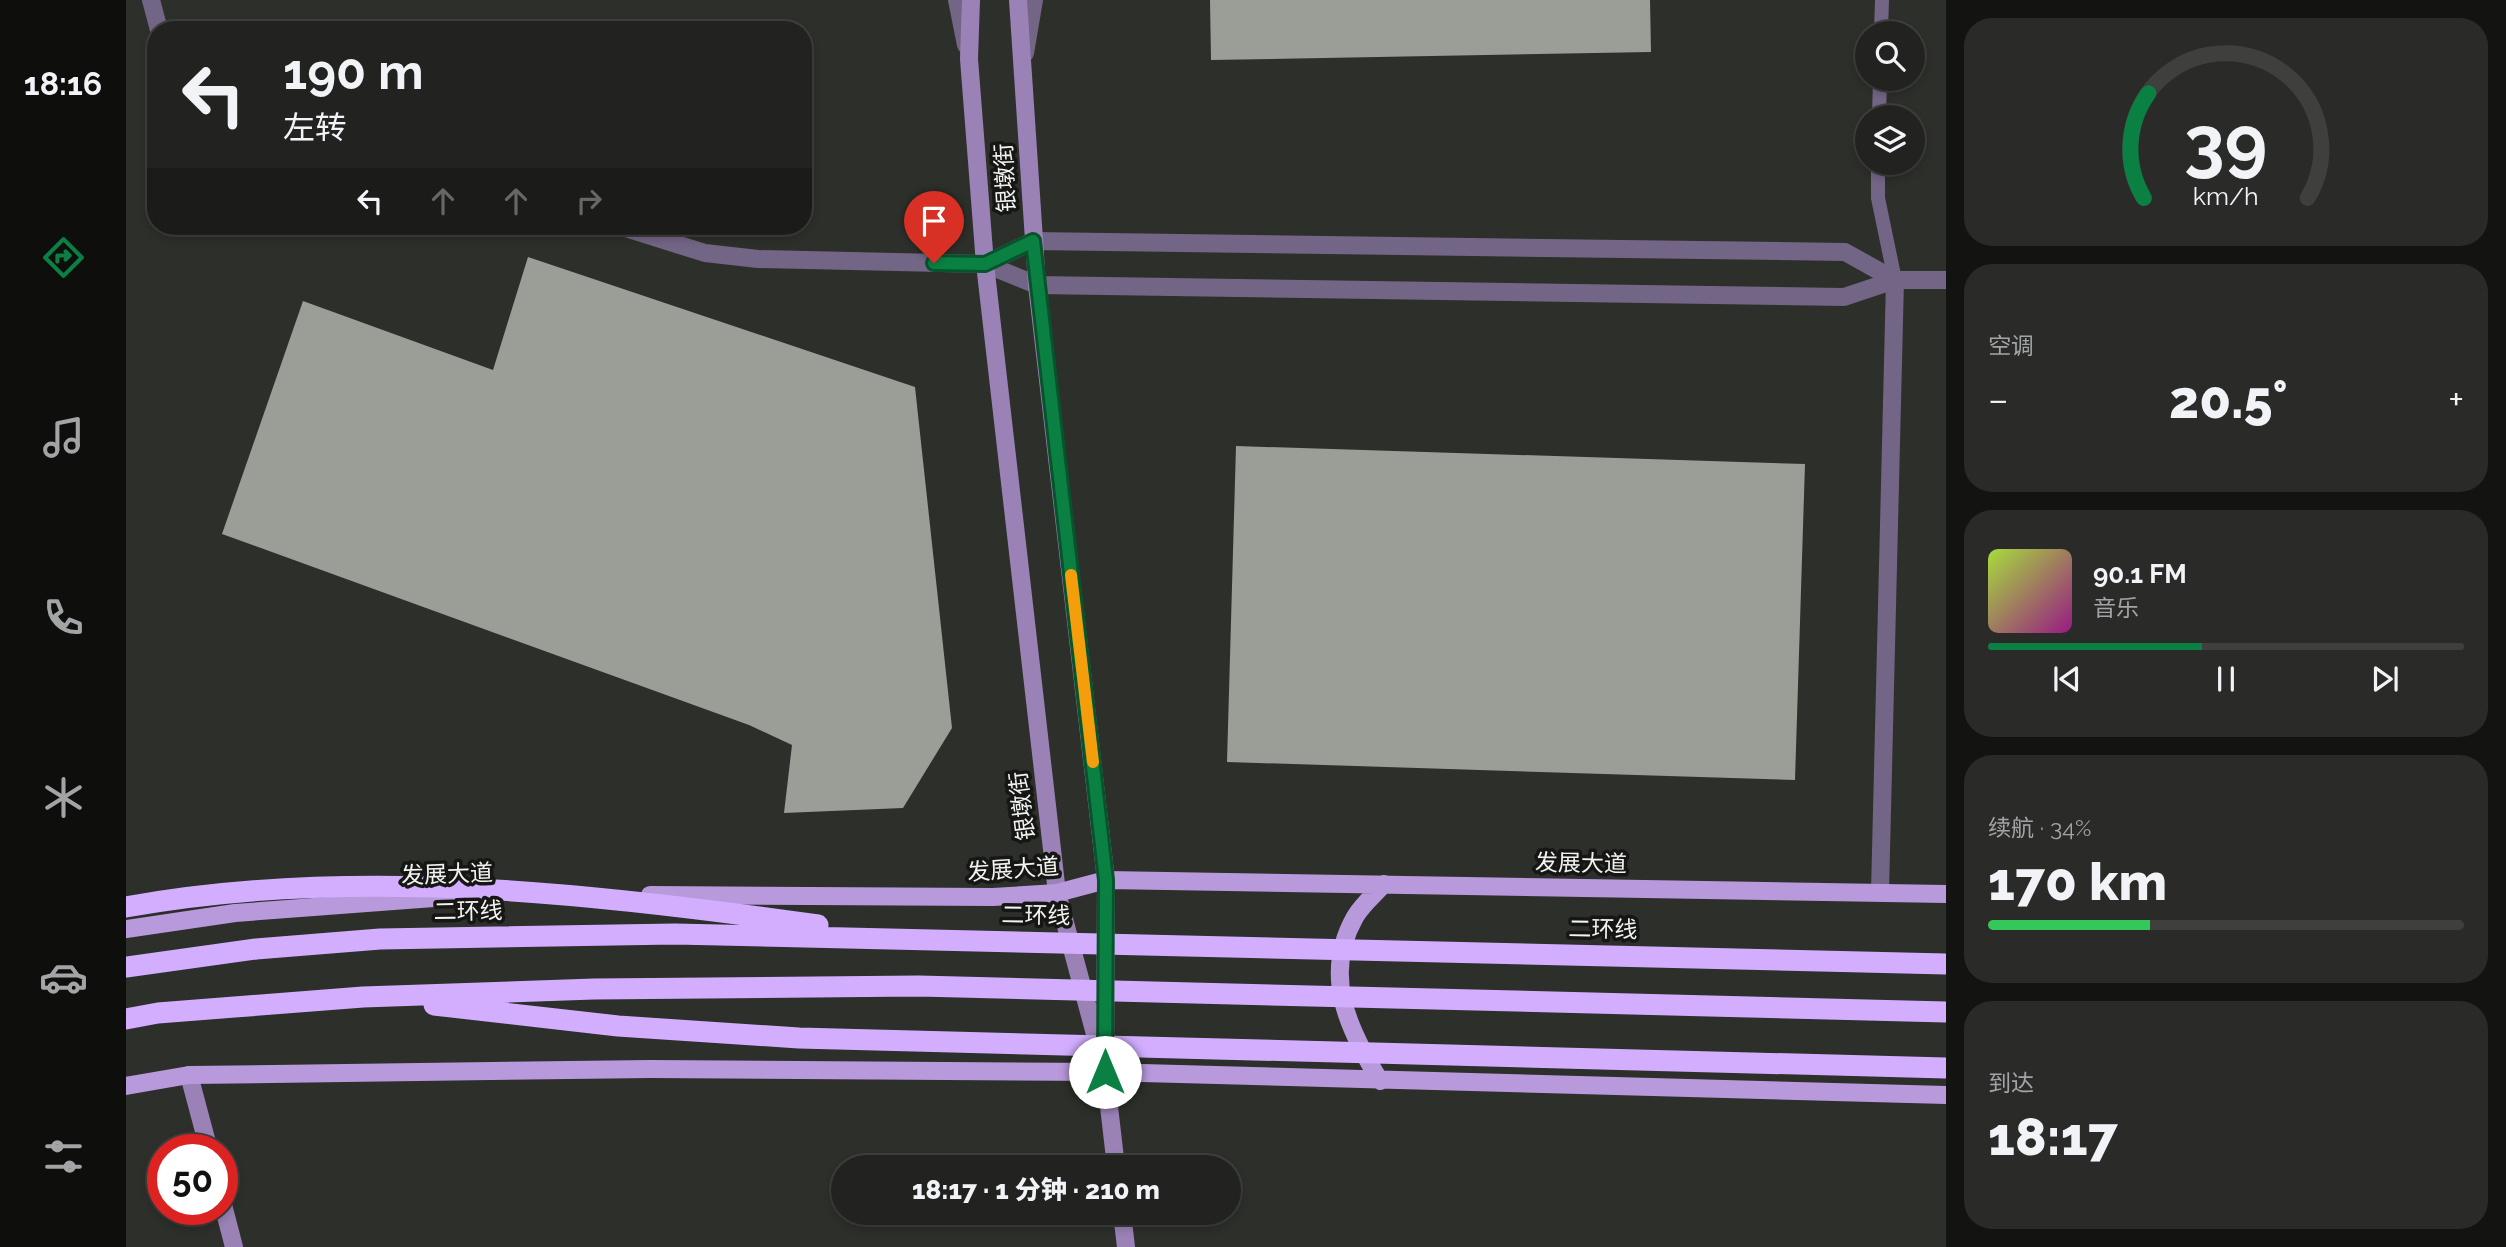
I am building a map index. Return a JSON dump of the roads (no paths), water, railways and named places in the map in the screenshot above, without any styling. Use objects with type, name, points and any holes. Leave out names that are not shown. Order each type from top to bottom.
[{"type":"highway","points":[[126,907],[262,890],[377,887],[503,892],[713,910],[907,937]]},
{"type":"highway","name":"二环线","points":[[126,967],[256,949],[380,939],[675,934],[907,937],[1946,964]]},
{"type":"highway","points":[[126,1019],[158,1013],[362,997],[594,989],[919,986],[1946,1012]]},
{"type":"highway","points":[[362,997],[618,1026],[735,1035],[1501,1058],[1876,1064],[1946,1068]]},
{"type":"main road","name":"银墩街","points":[[971,0],[969,59],[985,264],[1057,893],[1105,1072]]},
{"type":"main road","name":"银墩街","points":[[1018,0],[1037,285],[1106,880],[1105,1072]]},
{"type":"main road","name":"发展大道","points":[[126,929],[235,913],[417,898],[592,895],[993,897],[1057,893],[1106,880],[1946,894]]},
{"type":"main road","points":[[1380,1080],[1345,1016],[1338,978],[1343,942],[1356,915],[1384,884]]},
{"type":"main road","points":[[126,1086],[189,1075],[651,1069],[1105,1072],[1946,1095]]},
{"type":"main road","points":[[1105,1072],[1115,1155]]},
{"type":"main road","points":[[189,1075],[205,1134]]},
{"type":"main road","points":[[228,1225],[234,1247]]},
{"type":"main road","points":[[1123,1225],[1126,1247]]},
{"type":"street","points":[[151,0],[157,21]]},
{"type":"street","points":[[957,0],[969,59]]},
{"type":"street","points":[[1024,63],[1034,0]]},
{"type":"street","points":[[648,235],[705,253],[758,259],[985,264],[1037,285],[1844,297],[1895,279],[1946,280]]},
{"type":"street","points":[[985,264],[1033,241],[1846,252],[1895,279]]},
{"type":"street","points":[[1880,892],[1895,279]]},
{"type":"lane","points":[[1881,21],[1882,0]]},
{"type":"lane","points":[[1878,175],[1878,198],[1895,279]]}]
